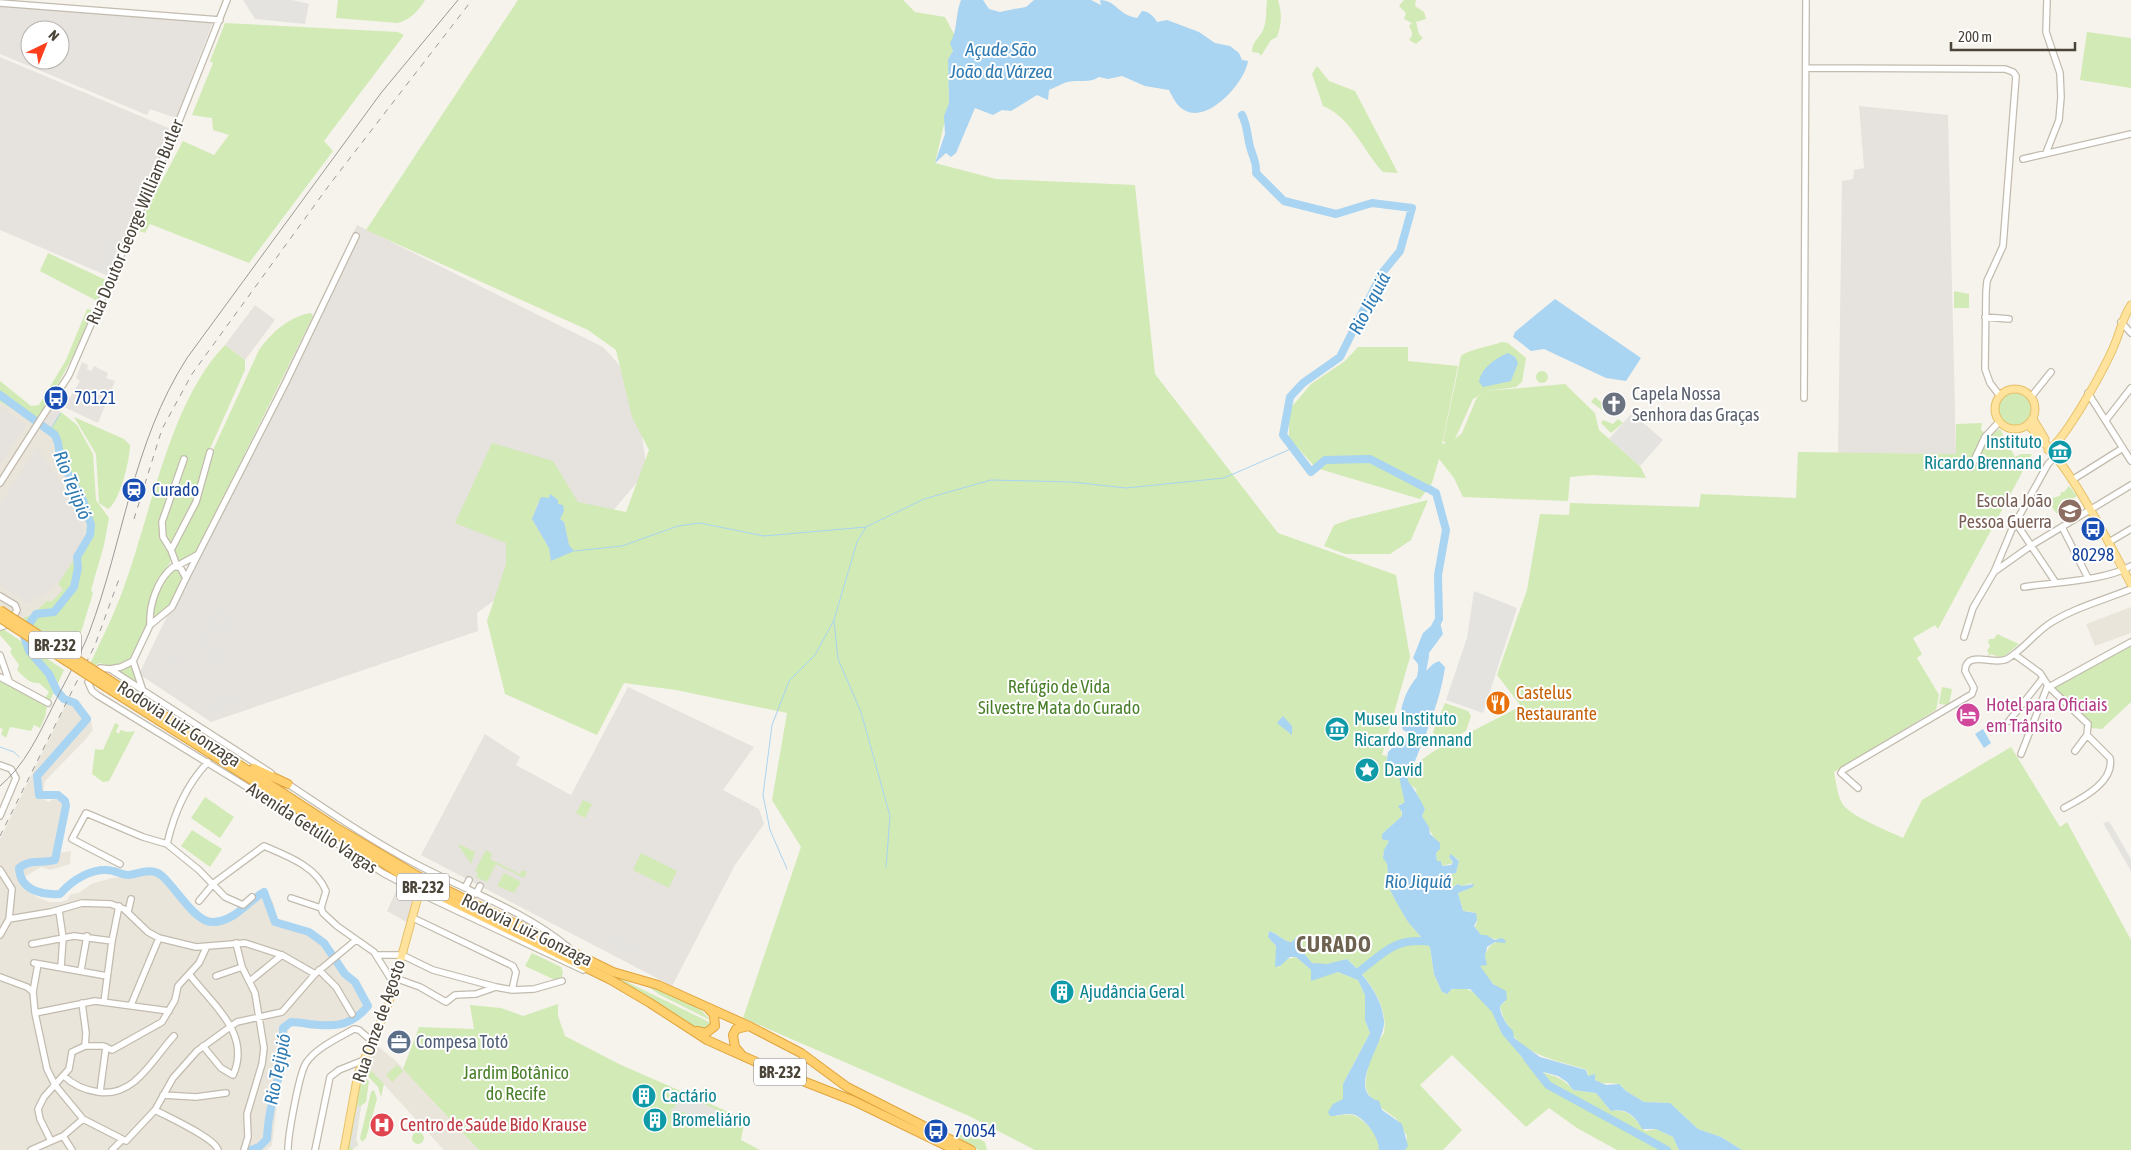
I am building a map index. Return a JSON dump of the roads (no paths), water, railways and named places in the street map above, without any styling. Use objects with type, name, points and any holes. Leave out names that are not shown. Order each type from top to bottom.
[{"type":"highway","name":"Rodovia Luiz Gonzaga","points":[[0,610],[246,777],[414,883],[611,980],[690,1030],[742,1056],[854,1101],[955,1150]]},
{"type":"highway","name":"Rodovia Luiz Gonzaga","points":[[0,618],[231,757],[388,859],[577,955],[614,972],[658,985],[750,1026],[801,1053],[847,1087],[971,1150]]},
{"type":"highway","points":[[231,757],[288,784]]},
{"type":"highway","points":[[246,777],[272,802]]},
{"type":"highway","points":[[690,1030],[706,1033],[713,1029],[716,1021],[714,1015],[706,1006]]},
{"type":"highway","points":[[742,1056],[735,1047],[733,1036],[736,1029],[750,1026]]},
{"type":"main road","points":[[2050,449],[2088,393],[2114,345],[2121,322],[2131,305]]},
{"type":"main road","points":[[2013,389],[2021,390],[2031,397],[2035,408],[2030,422],[2013,429],[1999,422],[1995,407],[2000,396],[2013,389]]},
{"type":"main road","points":[[2030,422],[2045,438],[2050,449]]},
{"type":"main road","points":[[2030,422],[2072,480],[2109,542],[2131,584]]},
{"type":"main road","points":[[2045,438],[2059,437]]},
{"type":"main road","name":"Rua Onze de Agosto","points":[[344,1150],[358,1074],[386,1012],[419,893]]},
{"type":"street","name":"Rua Doutor George William Butler","points":[[0,483],[33,433],[74,364],[177,126],[227,0]]},
{"type":"street","points":[[1804,398],[1806,0]]},
{"type":"street","points":[[2046,153],[2059,120],[2061,97],[2060,73],[2046,32],[2047,0]]},
{"type":"street","points":[[0,3],[24,3],[220,20]]},
{"type":"street","points":[[1806,68],[2005,69],[2013,72],[2016,80],[2002,246],[1986,286],[1985,369],[1990,384],[2000,396]]},
{"type":"street","points":[[2023,159],[2131,134]]},
{"type":"street","points":[[150,625],[172,607],[356,236]]},
{"type":"street","points":[[1985,317],[2009,319]]},
{"type":"street","points":[[2121,322],[2131,333]]},
{"type":"street","points":[[2031,397],[2051,372]]},
{"type":"street","points":[[2106,420],[2131,390]]},
{"type":"street","points":[[2088,393],[2131,461]]},
{"type":"street","points":[[1971,466],[1985,437],[1999,422]]},
{"type":"street","points":[[2072,480],[2123,448]]},
{"type":"street","points":[[171,550],[196,502],[210,452]]},
{"type":"street","points":[[1964,637],[1973,608],[1994,572],[2016,523],[2048,464],[2055,457]]},
{"type":"street","points":[[184,459],[162,522],[163,537],[171,550],[176,566],[183,570],[186,578]]},
{"type":"street","points":[[1994,572],[2032,545],[2131,485]]},
{"type":"street","points":[[2016,523],[2056,584]]},
{"type":"street","points":[[2062,527],[2088,578]]},
{"type":"street","points":[[2109,542],[2131,529]]},
{"type":"street","points":[[143,690],[136,677],[133,661],[150,625],[150,613],[157,591],[166,573],[197,555]]},
{"type":"street","points":[[2024,587],[2088,578],[2124,570],[2131,566]]},
{"type":"street","points":[[1858,788],[1843,776],[1841,773],[1843,770],[1972,694],[1974,688],[1965,671],[1969,662],[1974,658],[2002,661],[2014,654],[2050,624],[2131,589]]},
{"type":"street","points":[[0,596],[15,605],[17,613],[10,624],[0,627]]},
{"type":"street","points":[[2021,754],[2049,686],[2131,642]]},
{"type":"street","points":[[2014,654],[2034,668],[2049,686],[2088,724],[2087,735],[2075,750]]},
{"type":"street","points":[[0,655],[9,681]]},
{"type":"street","points":[[110,669],[121,667],[133,661]]},
{"type":"street","name":"Avenida Getúlio Vargas","points":[[577,955],[544,928],[368,836],[110,669],[103,667],[95,672],[88,682],[92,691],[272,802],[355,857],[419,893],[553,957],[611,980]]},
{"type":"street","points":[[0,677],[48,703]]},
{"type":"street","points":[[2008,721],[2043,678]]},
{"type":"street","points":[[2064,808],[2095,789],[2103,780],[2110,766],[2110,758],[2087,735]]},
{"type":"street","points":[[167,844],[178,807],[190,785],[208,762]]},
{"type":"street","points":[[0,765],[11,769],[16,778],[0,816]]},
{"type":"street","points":[[120,864],[72,839],[86,813],[143,837],[167,844],[214,884],[225,897],[243,905],[252,897]]},
{"type":"street","points":[[199,901],[214,884],[264,846],[303,864],[312,872],[326,891],[321,908],[324,916],[356,940],[367,945],[378,955],[395,981],[420,987],[446,1002],[455,995],[476,994],[496,987]]},
{"type":"street","points":[[0,870],[12,889],[9,920],[0,935]]},
{"type":"street","points":[[465,888],[469,880]]},
{"type":"street","points":[[476,894],[480,886]]},
{"type":"street","points":[[290,898],[321,908]]},
{"type":"street","points":[[128,912],[132,899]]},
{"type":"street","points":[[9,920],[88,902],[119,906],[128,912],[148,932],[159,938],[206,948],[245,942],[282,955],[317,972],[336,987],[352,1014]]},
{"type":"street","points":[[104,1002],[112,941],[119,906]]},
{"type":"street","points":[[59,910],[63,938],[61,967]]},
{"type":"street","points":[[413,918],[515,968],[512,990]]},
{"type":"street","points":[[32,944],[87,936],[112,941]]},
{"type":"street","points":[[81,970],[87,936]]},
{"type":"street","points":[[131,1005],[159,938]]},
{"type":"street","points":[[112,1150],[155,1110],[172,1078],[203,1046],[231,1025],[284,1011],[317,972],[356,940]]},
{"type":"street","points":[[236,944],[242,967],[250,981],[260,1016],[264,1054],[249,1108],[248,1137],[244,1150]]},
{"type":"street","points":[[51,1141],[40,1119],[38,1109],[40,1102],[71,1067],[72,1052],[84,1046],[106,1047],[112,1050],[134,1040],[160,1024],[169,1011],[178,986],[199,963],[206,948]]},
{"type":"street","points":[[250,981],[282,955]]},
{"type":"street","points":[[378,955],[402,955],[433,970],[512,990],[534,989],[562,980]]},
{"type":"street","points":[[107,976],[36,963],[33,992],[35,1012],[47,1069],[55,1085],[82,1119],[124,1140]]},
{"type":"street","points":[[216,976],[242,967]]},
{"type":"street","points":[[189,974],[231,1025],[239,1054],[234,1074],[231,1076],[221,1068],[203,1046]]},
{"type":"street","points":[[0,977],[27,987],[33,992]]},
{"type":"street","points":[[35,1012],[82,1003],[104,1002],[169,1011]]},
{"type":"street","points":[[82,1003],[86,1033],[84,1046]]},
{"type":"street","points":[[288,1150],[299,1085],[306,1063],[318,1052],[354,1029],[359,1030],[373,1042]]},
{"type":"street","points":[[64,1076],[81,1088],[113,1093],[136,1081],[174,1036]]},
{"type":"street","points":[[100,1092],[106,1047]]},
{"type":"street","points":[[314,1150],[328,1081],[336,1072],[364,1060]]},
{"type":"street","points":[[349,1066],[358,1074]]},
{"type":"street","points":[[163,1096],[196,1097],[226,1093]]},
{"type":"street","points":[[155,1110],[208,1139],[216,1145],[218,1150]]},
{"type":"street","points":[[31,1150],[40,1148],[63,1136],[82,1119]]},
{"type":"street","points":[[63,1136],[72,1150]]},
{"type":"water","name":"Açude São João da Várzea","points":[[961,0],[983,0],[989,9],[1000,12],[1026,7],[1034,0],[1091,0],[1101,5],[1100,0],[1110,2],[1125,14],[1137,18],[1142,11],[1145,11],[1157,22],[1167,20],[1199,32],[1215,43],[1230,46],[1239,53],[1242,60],[1248,61],[1240,79],[1225,98],[1205,111],[1195,113],[1180,107],[1169,90],[1145,86],[1122,76],[1108,79],[1099,77],[1088,81],[1072,81],[1049,90],[1048,100],[1037,95],[1011,111],[1002,110],[993,115],[975,108],[956,153],[951,157],[946,153],[935,163],[945,134],[944,116],[949,103],[948,59],[953,51],[950,43],[953,38]]},
{"type":"water","points":[[1555,299],[1641,358],[1626,381],[1606,378],[1544,349],[1531,351],[1513,337],[1515,332]]},
{"type":"water","points":[[1508,353],[1515,357],[1518,363],[1511,381],[1483,387],[1479,382],[1483,372],[1494,361]]},
{"type":"water","points":[[550,494],[558,500],[558,504],[563,505],[564,511],[560,519],[564,522],[569,545],[574,551],[551,561],[549,548],[532,519],[541,497],[549,498]]},
{"type":"water","points":[[1439,619],[1443,634],[1429,653],[1421,669],[1423,674],[1439,661],[1445,667],[1442,684],[1426,734],[1413,735],[1403,730],[1401,716],[1406,694],[1419,675],[1418,664],[1413,658],[1423,633]]},
{"type":"water","points":[[1283,716],[1292,726],[1292,735],[1277,723]]},
{"type":"water","points":[[1983,729],[1991,743],[1984,748],[1975,734]]},
{"type":"water","points":[[1400,740],[1421,746],[1415,761],[1400,771],[1386,766],[1388,752]]},
{"type":"water","name":"Rio Jiquiá","points":[[1402,776],[1418,795],[1425,809],[1422,816],[1429,827],[1430,834],[1440,843],[1440,849],[1436,853],[1437,861],[1441,861],[1442,866],[1451,865],[1453,862],[1449,857],[1451,854],[1459,861],[1456,873],[1446,875],[1447,884],[1453,887],[1458,884],[1462,886],[1474,884],[1473,887],[1458,893],[1463,911],[1476,913],[1477,920],[1474,926],[1481,935],[1486,935],[1495,940],[1502,938],[1506,941],[1505,943],[1495,942],[1487,947],[1485,956],[1487,965],[1480,966],[1493,984],[1506,991],[1507,999],[1500,1006],[1500,1010],[1504,1020],[1513,1031],[1514,1038],[1540,1057],[1586,1070],[1588,1076],[1595,1074],[1595,1080],[1606,1085],[1619,1084],[1626,1091],[1644,1102],[1670,1103],[1698,1129],[1721,1137],[1742,1150],[1679,1150],[1673,1137],[1656,1129],[1642,1129],[1630,1114],[1617,1110],[1611,1111],[1596,1093],[1573,1090],[1567,1082],[1558,1076],[1543,1072],[1528,1064],[1502,1034],[1492,1012],[1470,989],[1452,989],[1447,994],[1442,992],[1434,974],[1430,947],[1408,922],[1390,890],[1387,864],[1383,858],[1384,850],[1389,841],[1382,839],[1382,834],[1402,816],[1398,806],[1407,801],[1409,797]]},
{"type":"water","points":[[1269,931],[1289,942],[1292,942],[1297,936],[1300,937],[1302,951],[1312,963],[1327,964],[1347,959],[1360,972],[1376,995],[1383,1012],[1383,1030],[1369,1065],[1365,1088],[1369,1096],[1379,1101],[1382,1110],[1402,1124],[1408,1146],[1405,1150],[1379,1150],[1374,1135],[1359,1117],[1350,1114],[1330,1116],[1328,1112],[1333,1104],[1343,1099],[1343,1084],[1370,1033],[1365,1020],[1365,995],[1358,980],[1338,972],[1311,981],[1311,970],[1296,957],[1290,957],[1280,966],[1275,967],[1276,946],[1268,937]]},
{"type":"waterway","name":"Rio Jiquiá","points":[[1242,115],[1256,164],[1256,173],[1284,201],[1336,214],[1372,203],[1412,208],[1400,251],[1382,273],[1340,357],[1303,383],[1290,397],[1283,435],[1311,472],[1325,460],[1370,459],[1426,488]]},
{"type":"waterway","name":"Rio Tejipió","points":[[0,395],[55,435],[61,461],[83,500],[91,525],[90,535],[77,557],[78,568],[74,587],[54,612],[36,614],[23,633],[29,651],[49,674],[57,691],[64,699],[75,703],[87,719],[37,776],[39,795],[58,795],[65,801],[66,806],[55,860],[32,862],[23,865],[19,868],[23,881],[33,890],[60,894],[77,879],[91,872],[106,870],[128,875],[153,871],[167,880],[199,917],[213,922],[228,919],[264,892],[275,922],[309,932],[324,943],[345,974],[355,982],[368,1006],[359,1015],[341,1024],[322,1025],[291,1022],[283,1028],[285,1051],[272,1105],[267,1139],[259,1147],[251,1150]]},
{"type":"waterway","points":[[50,430],[60,414]]},
{"type":"waterway","points":[[574,551],[622,546],[678,526],[700,523],[764,536],[866,527],[924,499],[991,480],[1072,482],[1126,488],[1224,478],[1293,448]]},
{"type":"waterway","name":"Rio Jiquiá","points":[[1429,489],[1436,493],[1446,530],[1438,575],[1439,619],[1435,627]]},
{"type":"waterway","points":[[787,869],[770,830],[763,795],[772,725],[789,681],[815,655],[834,620],[857,542],[866,527]]},
{"type":"waterway","points":[[834,621],[838,659],[861,712],[890,816],[886,867]]},
{"type":"waterway","name":"Rio Jiquiá","points":[[1420,682],[1425,656]]},
{"type":"waterway","name":"Rio Jiquiá","points":[[1407,751],[1413,725]]},
{"type":"waterway","points":[[0,747],[14,752],[19,757]]},
{"type":"waterway","name":"Rio Jiquiá","points":[[1403,776],[1410,808]]},
{"type":"waterway","points":[[1360,971],[1385,951],[1401,943],[1410,941],[1433,942]]},
{"type":"waterway","name":"Rio Jiquiá","points":[[1527,1058],[1548,1085],[1667,1150]]},
{"type":"tram line","points":[[0,786],[17,769],[30,750],[89,633],[101,598],[130,493],[153,424],[168,391],[187,358],[381,93],[458,0]]},
{"type":"railway","points":[[134,519],[162,429],[192,374],[330,184],[472,0]]},
{"type":"railway","points":[[0,836],[95,645],[119,579]]},
{"type":"place","name":"70121","points":[[56,398]]},
{"type":"place","name":"Capela Nossa Senhora das Graças","points":[[1614,404]]},
{"type":"place","name":"Instituto Ricardo Brennand","points":[[2060,452]]},
{"type":"place","name":"Curado","points":[[134,490]]},
{"type":"place","name":"Escola João Pessoa Guerra","points":[[2070,511]]},
{"type":"place","name":"80298","points":[[2093,529]]},
{"type":"place","name":"Castelus Restaurante","points":[[1498,703]]},
{"type":"place","name":"Hotel para Oficiais em Trânsito","points":[[1968,715]]},
{"type":"place","name":"Museu Instituto Ricardo Brennand","points":[[1337,729]]},
{"type":"place","name":"David","points":[[1367,770]]},
{"type":"place","name":"Ajudância Geral","points":[[1062,992]]},
{"type":"place","name":"Compesa Totó","points":[[399,1042]]},
{"type":"place","name":"Cactário","points":[[644,1096]]},
{"type":"place","name":"Bromeliário","points":[[655,1120]]},
{"type":"place","name":"Centro de Saúde Bido Krause","points":[[382,1125]]},
{"type":"place","name":"70054","points":[[936,1131]]},
{"type":"district","name":"CURADO","points":[[1334,944]]},
{"type":"park label","name":"Refúgio de Vida Silvestre Mata do Curado","points":[[1059,698]]},
{"type":"park label","name":"Jardim Botânico do Recife","points":[[516,1083]]}]
